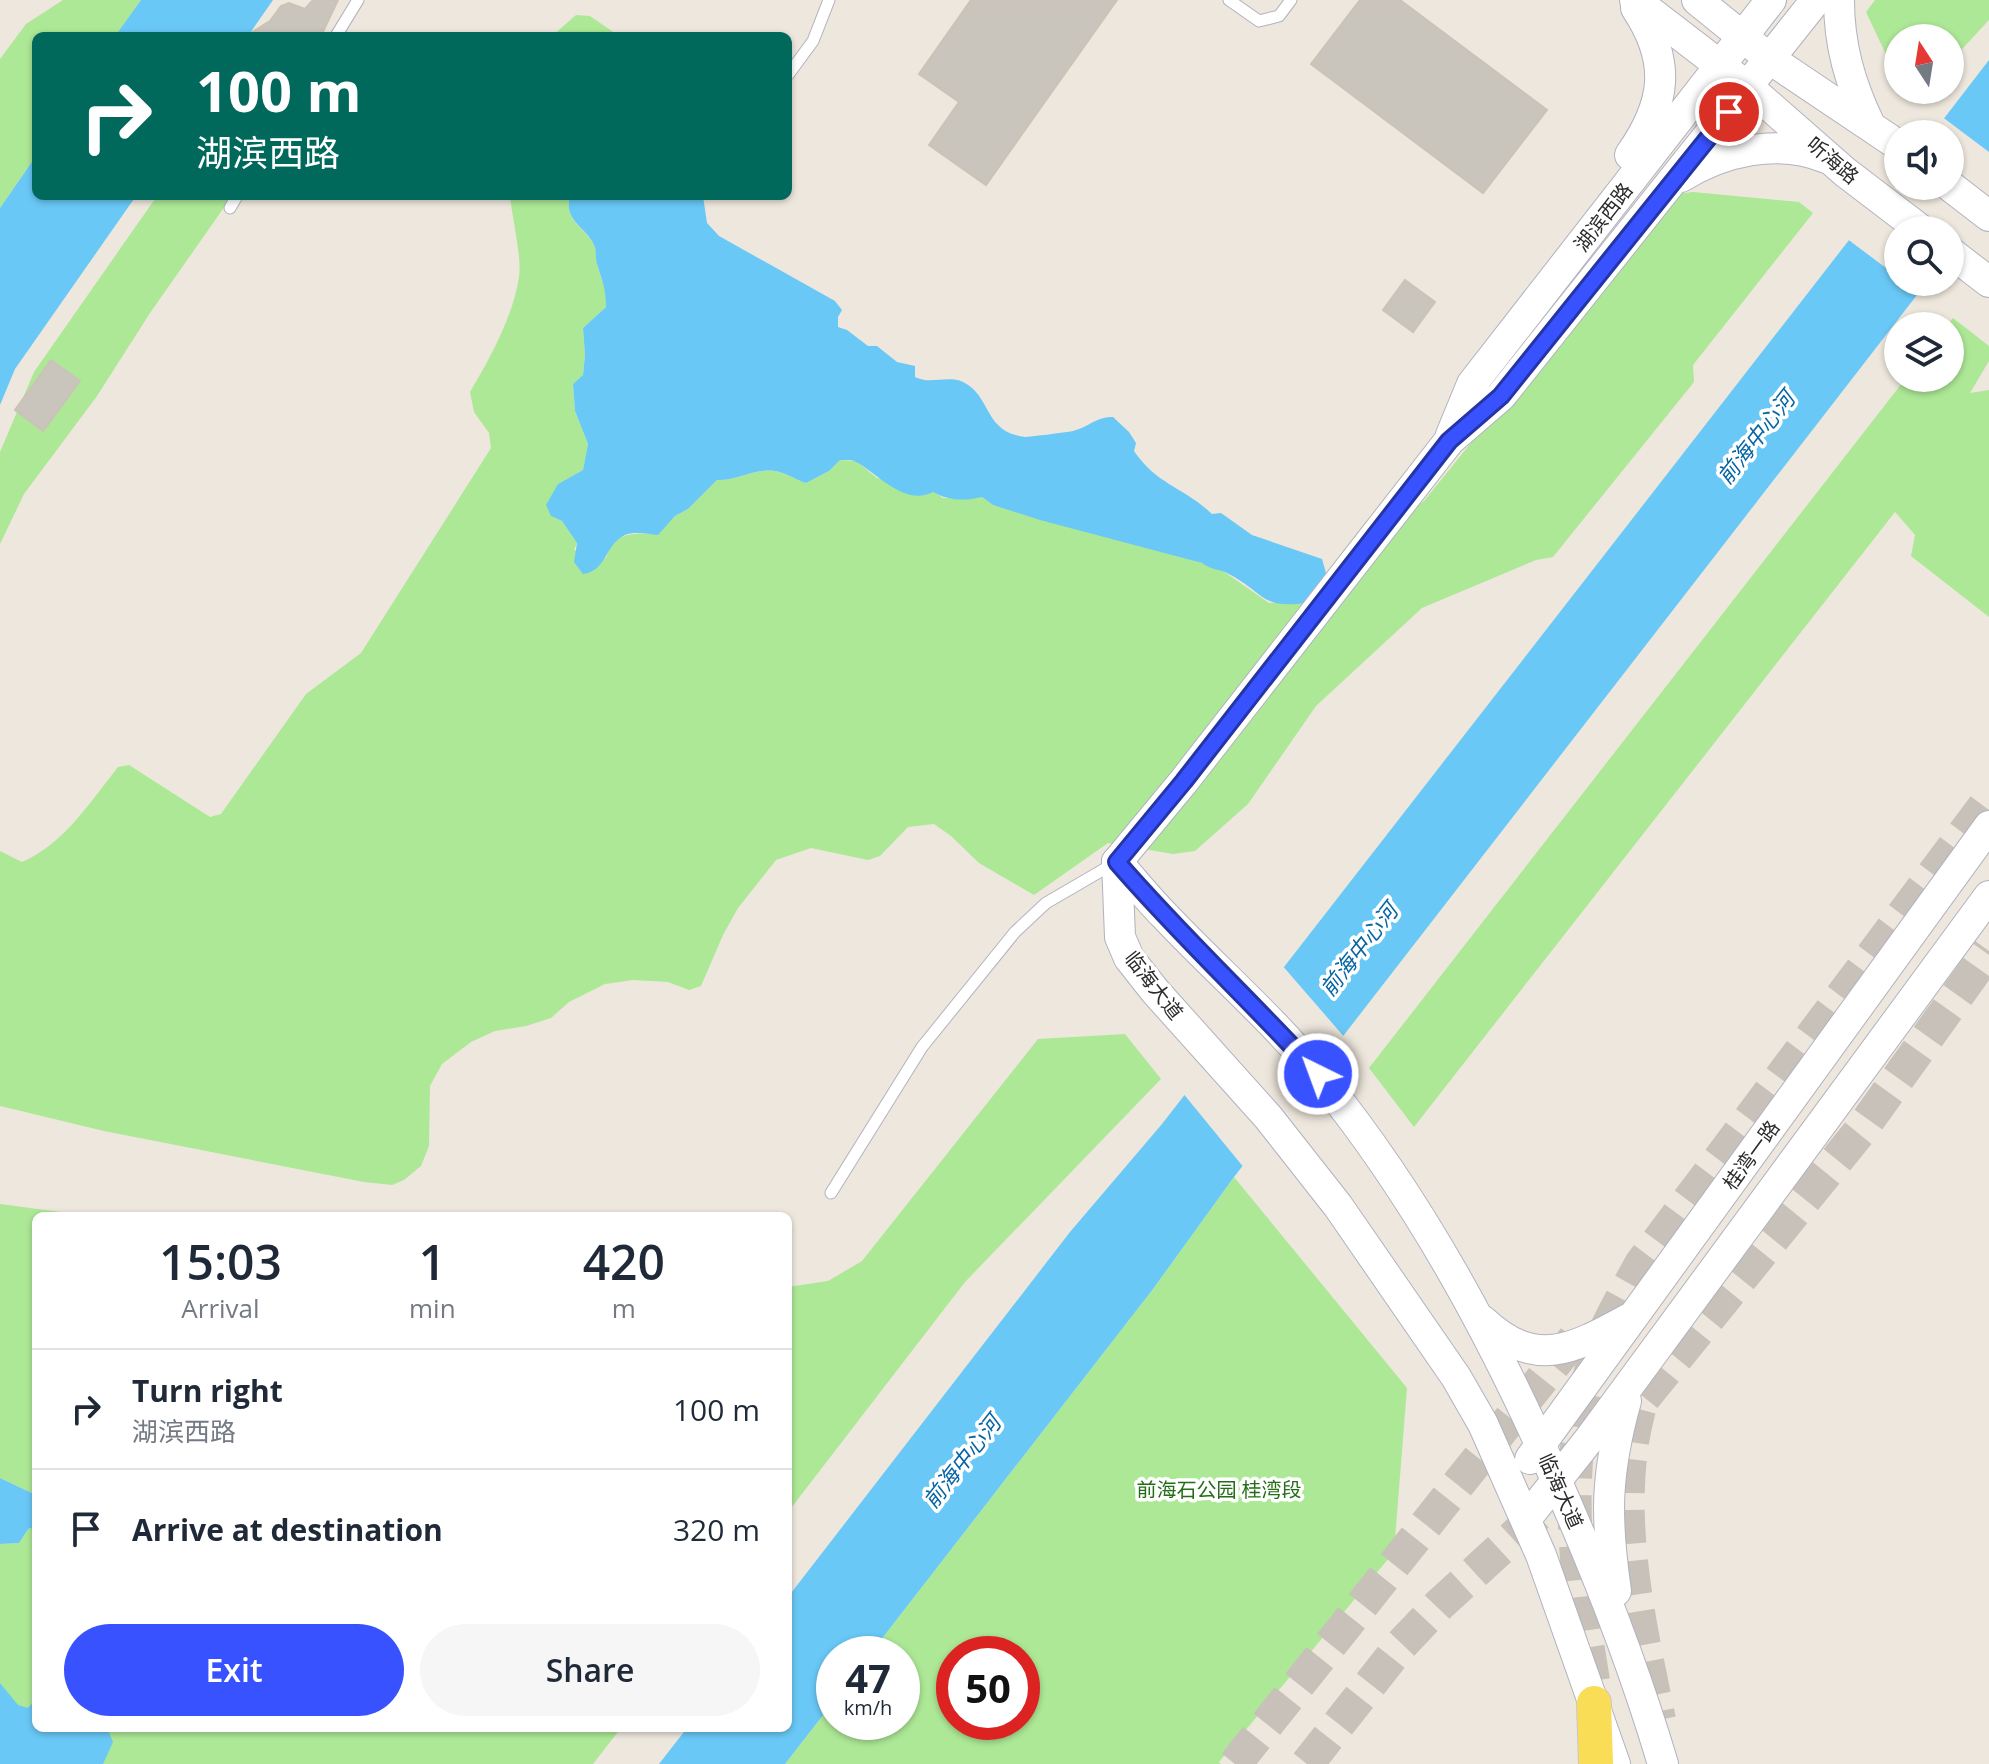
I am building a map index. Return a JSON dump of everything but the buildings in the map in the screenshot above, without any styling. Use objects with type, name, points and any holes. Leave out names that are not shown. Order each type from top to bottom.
[{"type":"main road","name":"听海路","points":[[1633,0],[1748,87],[1838,166],[1903,216]]},
{"type":"main road","points":[[1573,257],[1657,108],[1660,60],[1654,40],[1633,0]]},
{"type":"main road","points":[[1697,0],[1770,59],[1881,133]]},
{"type":"main road","name":"湖滨西路","points":[[1449,441],[1472,384],[1771,0]]},
{"type":"main road","name":"湖滨西路","points":[[1117,862],[1184,781],[1449,441],[1501,396],[1816,0]]},
{"type":"main road","points":[[1839,0],[1839,23],[1847,70],[1881,133]]},
{"type":"main road","points":[[1672,182],[1715,160],[1762,149],[1808,151],[1838,166]]},
{"type":"main road","points":[[1964,197],[1989,216]]},
{"type":"main road","points":[[1964,263],[1989,282]]},
{"type":"main road","name":"桂湾一路","points":[[1512,1484],[1989,826]]},
{"type":"main road","name":"临海大道","points":[[1117,862],[1318,1074],[1430,1234],[1477,1314],[1541,1445],[1623,1640],[1663,1764]]},
{"type":"main road","name":"临海大道","points":[[1117,862],[1120,937],[1129,958],[1268,1117],[1381,1265],[1456,1377],[1483,1424],[1526,1519],[1615,1764]]},
{"type":"main road","name":"桂湾一路","points":[[1526,1519],[1557,1482],[1989,896]]},
{"type":"main road","points":[[1477,1314],[1501,1337],[1521,1347],[1556,1350],[1578,1344],[1636,1314]]},
{"type":"main road","points":[[1623,1640],[1610,1550],[1608,1482],[1612,1452],[1630,1383]]},
{"type":"main road","points":[[1594,1703],[1596,1764]]},
{"type":"lane","points":[[338,32],[358,0]]},
{"type":"lane","points":[[792,70],[813,41],[829,0]]},
{"type":"lane","points":[[1229,0],[1259,21],[1279,16],[1291,0]]},
{"type":"lane","points":[[230,208],[235,200]]},
{"type":"lane","points":[[831,1193],[922,1047],[1015,932],[1046,903],[1117,862]]},
{"type":"green space","points":[[63,0],[141,0],[119,32],[32,32],[32,162],[0,208],[0,59],[26,24]]},
{"type":"green space","points":[[1875,0],[1989,0],[1989,20],[1964,47],[1964,24],[1884,24],[1884,50],[1866,12]]},
{"type":"green space","points":[[576,15],[590,16],[613,32],[557,32]]},
{"type":"green space","points":[[1693,192],[1799,202],[1813,213],[1693,365],[1694,382],[1553,557],[1536,560],[1422,608],[1316,706],[1248,804],[1195,851],[1173,854],[1108,843],[1034,895],[979,863],[934,824],[908,827],[880,856],[868,860],[811,848],[776,860],[738,908],[701,986],[689,990],[668,982],[633,980],[605,984],[569,1002],[551,1018],[495,1031],[471,1042],[442,1064],[430,1086],[429,1146],[421,1166],[392,1185],[104,1131],[0,1106],[0,851],[22,862],[37,854],[75,821],[118,767],[129,765],[210,817],[221,814],[306,694],[361,653],[491,448],[489,433],[474,412],[470,392],[500,337],[516,292],[519,259],[511,200],[570,200],[573,218],[595,247],[605,290],[606,307],[583,328],[583,375],[573,384],[575,411],[588,444],[583,470],[558,484],[551,516],[562,521],[577,543],[574,550],[606,558],[620,538],[633,534],[658,534],[717,480],[775,471],[806,483],[829,471],[840,460],[856,461],[877,478],[933,491],[943,498],[982,497],[993,505],[1202,563],[1223,571],[1269,603],[1316,601],[1326,573],[1367,520],[1411,509],[1424,501],[1667,200],[1676,194]]},
{"type":"green space","points":[[154,200],[229,200],[150,313],[97,396],[24,494],[0,544],[0,452],[34,372]]},
{"type":"green space","points":[[1964,327],[1989,346],[1989,361],[1970,393],[1989,390],[1989,617],[1911,556],[1915,535],[1895,512],[1414,1127],[1369,1068],[1895,392],[1964,392]]},
{"type":"green space","points":[[1125,1034],[1161,1079],[965,1282],[792,1507],[792,1286],[828,1281],[862,1261],[1038,1039]]},
{"type":"green space","name":"前海石公园 桂湾段","points":[[1234,1177],[1407,1388],[1394,1552],[1219,1762],[1221,1764],[785,1764],[816,1724],[816,1740],[920,1740],[920,1636],[884,1636],[1153,1289]]},
{"type":"green space","points":[[0,1204],[61,1212],[32,1212],[32,1493],[0,1478]]},
{"type":"green space","points":[[29,1528],[32,1529],[32,1726],[0,1683],[0,1544],[19,1543]]},
{"type":"green space","points":[[36,1732],[618,1732],[593,1764],[60,1764]]},
{"type":"water","points":[[141,0],[273,0],[251,32],[118,32]]},
{"type":"water","name":"前海中心河","points":[[1989,60],[1989,202],[1964,220],[1964,216],[1884,216],[1884,296],[1916,296],[1904,312],[1884,312],[1884,338],[1234,1177],[1153,1289],[884,1636],[816,1636],[816,1724],[785,1764],[659,1764],[684,1732],[792,1732],[792,1592],[1070,1232],[1162,1124],[1884,195],[1884,200],[1964,200],[1964,120],[1943,120],[1955,104],[1964,104],[1964,92]]},
{"type":"water","points":[[32,162],[32,200],[133,200],[15,369],[0,405],[0,208]]},
{"type":"water","points":[[570,200],[704,200],[707,223],[719,236],[835,301],[842,310],[838,327],[868,346],[877,346],[897,362],[915,366],[915,377],[963,382],[979,396],[995,421],[1011,434],[1025,437],[1070,432],[1102,418],[1113,417],[1129,432],[1136,443],[1134,451],[1152,472],[1212,514],[1221,513],[1252,535],[1322,559],[1326,573],[1316,601],[1298,604],[1274,602],[1225,572],[1202,563],[1040,520],[993,505],[982,497],[957,499],[933,492],[913,495],[903,492],[856,462],[847,460],[840,460],[829,471],[806,483],[775,471],[717,480],[658,535],[625,535],[613,544],[597,568],[583,574],[574,562],[577,543],[562,521],[551,516],[546,505],[558,484],[583,470],[588,444],[575,411],[573,384],[583,375],[583,328],[606,307],[595,247],[572,218]]},
{"type":"water","points":[[0,1478],[32,1493],[32,1529],[29,1528],[19,1543],[0,1544]]},
{"type":"water","points":[[0,1683],[18,1705],[28,1708],[32,1704],[32,1732],[109,1732],[113,1742],[103,1764],[0,1764]]},
{"type":"pier","points":[[1964,133],[1989,152],[1989,208],[1964,239],[1964,216],[1884,216],[1884,266],[1846,238],[1884,189],[1884,200],[1964,200]]},
{"type":"pier","points":[[1281,964],[1346,1039],[1245,1169],[1182,1092]]},
{"type":"tunnel","points":[[1593,1681],[1577,1557],[1575,1474],[1586,1392],[1606,1329],[1641,1264],[1989,800]]},
{"type":"tunnel","points":[[1612,1437],[1861,1130],[1989,951]]},
{"type":"tunnel","points":[[1235,1764],[1582,1329]]},
{"type":"tunnel","points":[[1639,1409],[1631,1447],[1628,1525],[1637,1604],[1659,1720]]},
{"type":"tunnel","points":[[1307,1764],[1401,1645],[1438,1606],[1549,1504]]},
{"type":"route","points":[[1318,1074],[1117,862],[1184,781],[1449,441],[1501,396],[1729,112]]}]
